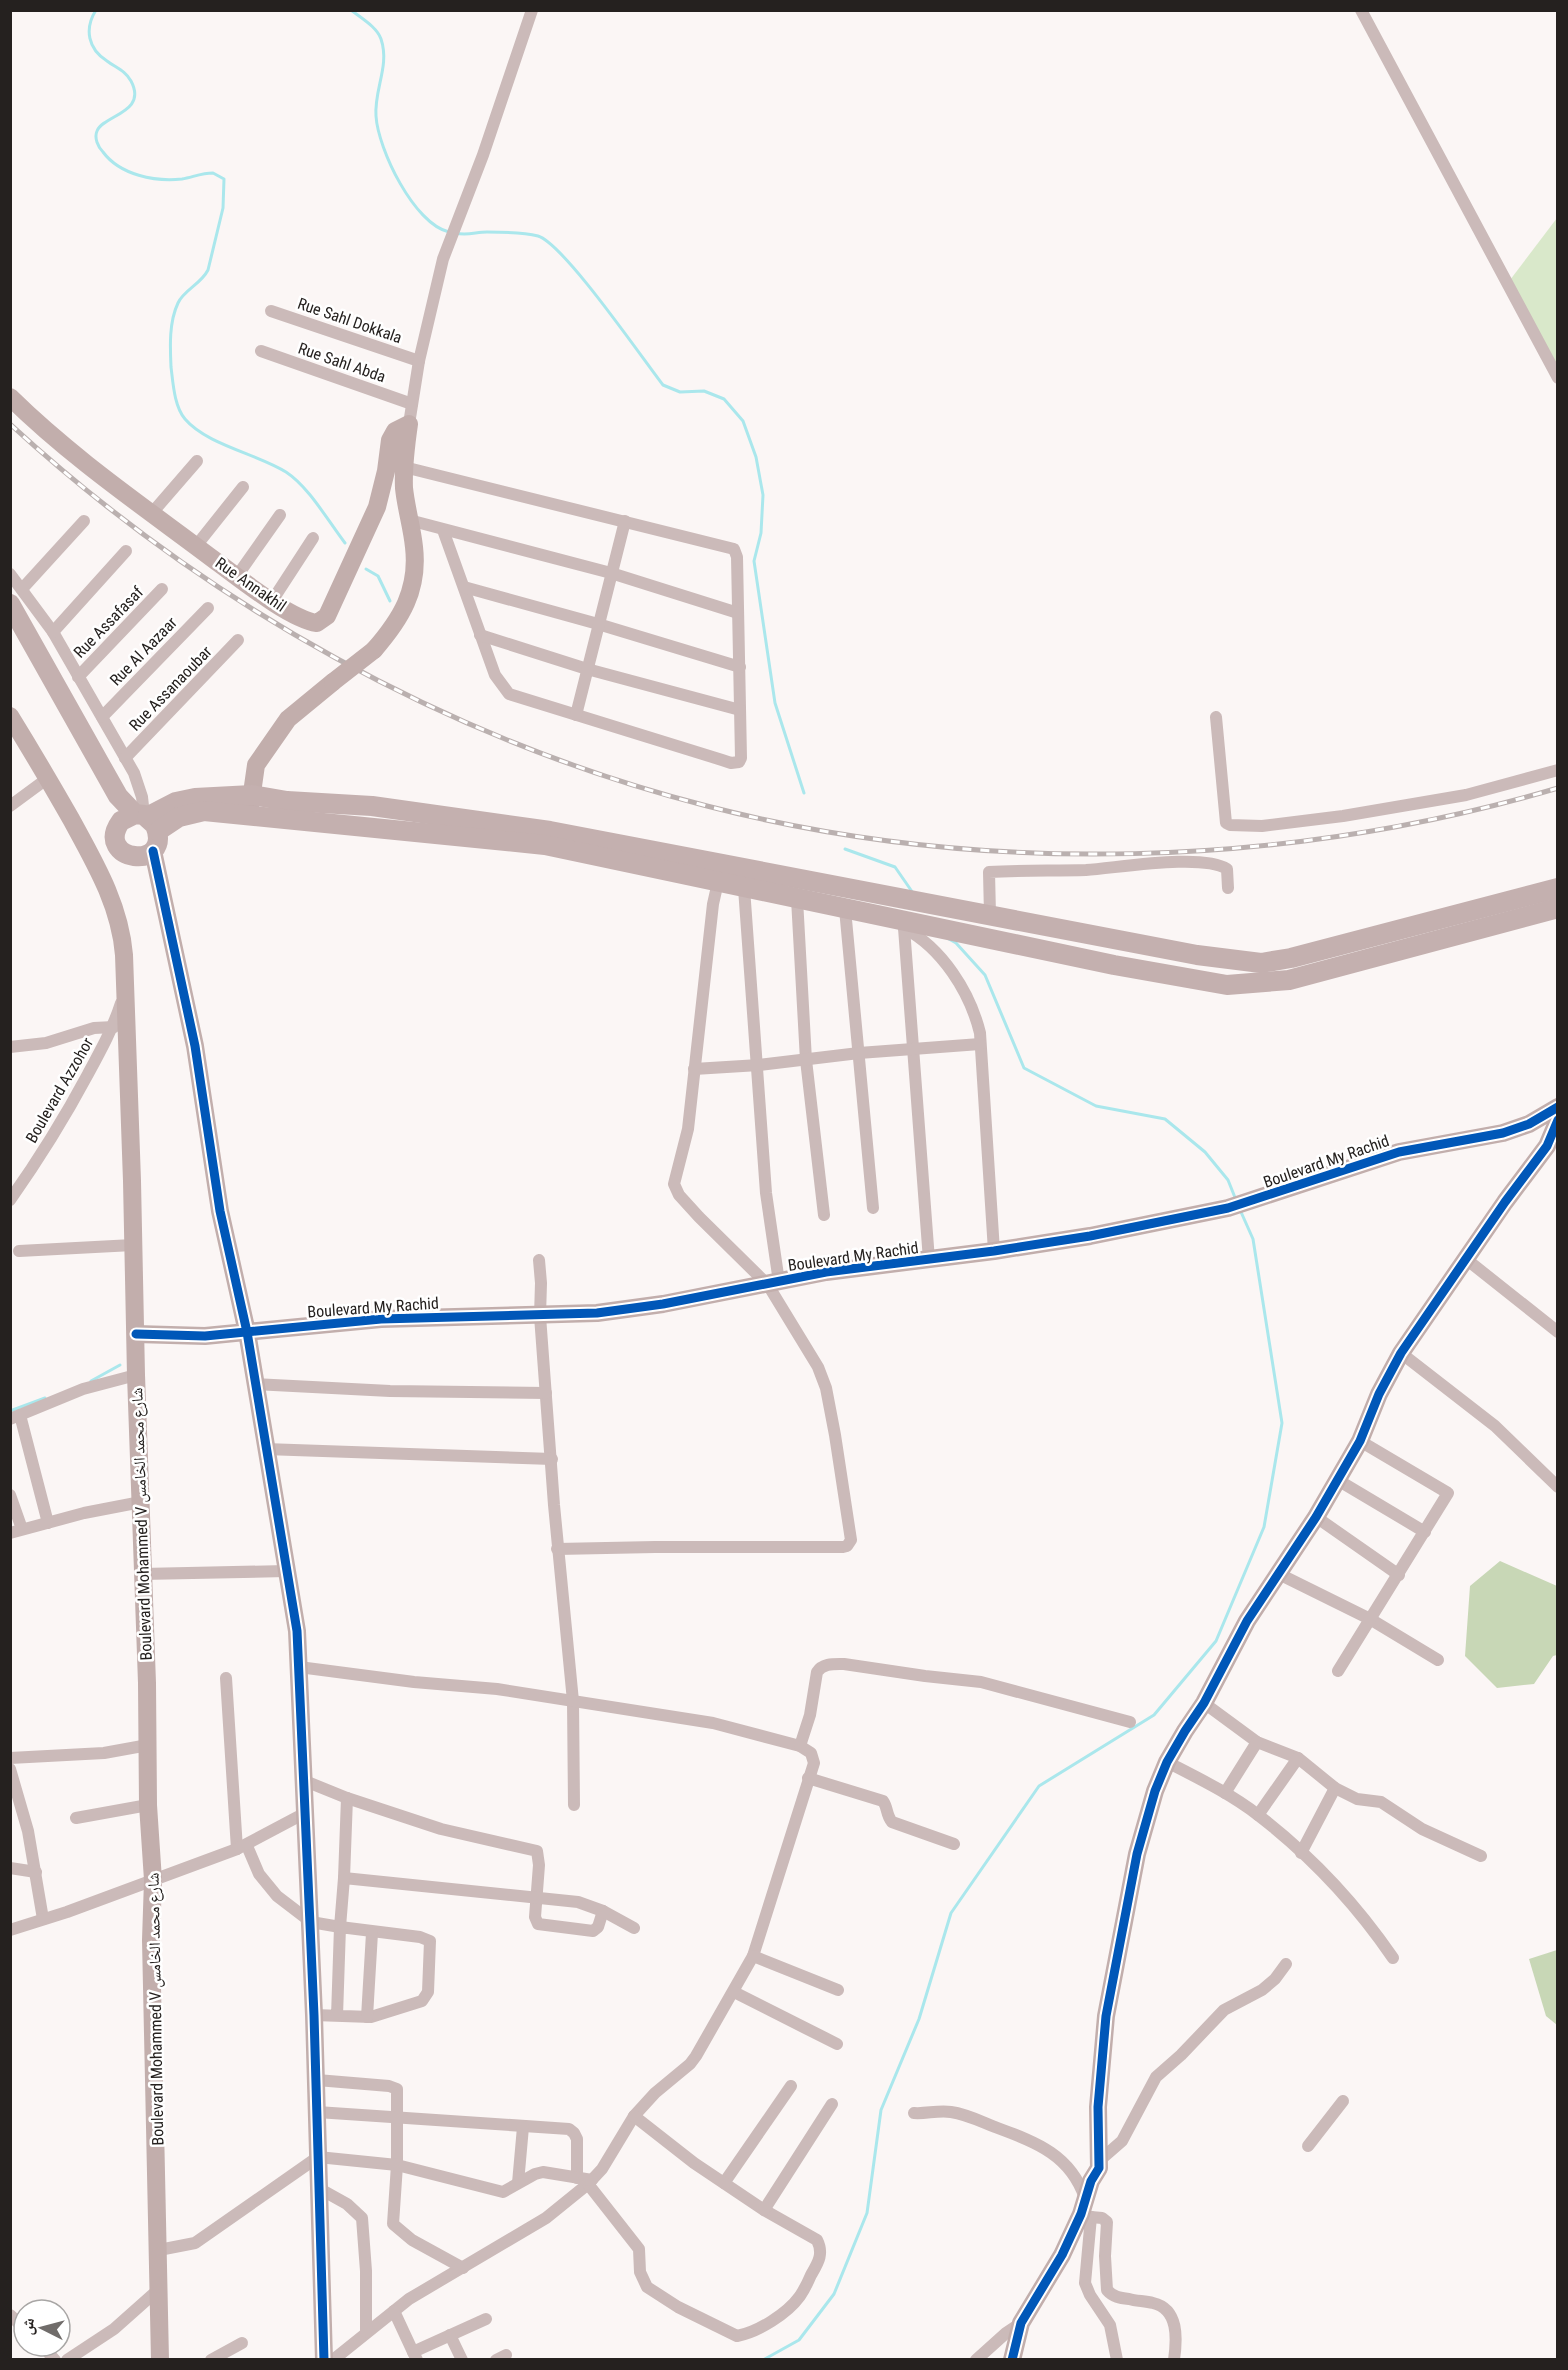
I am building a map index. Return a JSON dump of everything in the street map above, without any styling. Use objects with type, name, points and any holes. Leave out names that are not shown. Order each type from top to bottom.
[{"type":"main road","points":[[10,627],[111,801],[118,825],[116,838],[120,850],[125,854],[145,854],[158,842],[146,820],[118,796],[16,597]]},
{"type":"main road","points":[[146,820],[176,802],[195,798],[252,795],[287,801],[372,806],[550,831],[1197,955],[1261,963],[1291,958],[1557,888]]},
{"type":"main road","points":[[118,825],[125,818],[146,820],[179,817],[204,811],[545,845],[845,909],[905,925],[1227,985],[1288,980],[1557,908]]},
{"type":"street","points":[[249,815],[256,765],[288,719],[374,650],[397,622],[410,593],[414,571],[414,552],[404,487],[404,467],[419,361],[442,259],[459,222],[532,10]]},
{"type":"street","points":[[1361,10],[1557,378]]},
{"type":"street","name":"Rue Sahl Dokkala","points":[[271,311],[419,361]]},
{"type":"street","name":"Rue Sahl Abda","points":[[261,351],[412,404]]},
{"type":"street","name":"Rue Annakhil","points":[[10,397],[48,432],[196,546],[272,601],[310,622],[317,623],[324,620],[376,507],[393,435],[400,427],[409,424]]},
{"type":"street","points":[[152,513],[197,461]]},
{"type":"street","points":[[404,467],[734,549],[737,557],[741,758],[735,763],[509,694],[495,675],[443,530]]},
{"type":"street","points":[[196,546],[243,487]]},
{"type":"street","points":[[237,576],[280,515]]},
{"type":"street","points":[[409,520],[611,573],[738,613]]},
{"type":"street","points":[[16,597],[84,521]]},
{"type":"street","points":[[576,715],[625,522]]},
{"type":"street","points":[[272,601],[312,538]]},
{"type":"street","points":[[53,632],[126,551]]},
{"type":"street","points":[[10,574],[16,597],[53,632],[134,773],[146,820]]},
{"type":"street","points":[[464,587],[598,624],[740,668]]},
{"type":"street","name":"Rue Assafasaf","points":[[78,677],[162,590]]},
{"type":"street","name":"Rue Al Aazaar","points":[[102,717],[208,608]]},
{"type":"street","points":[[480,635],[587,669],[740,710]]},
{"type":"street","name":"Rue Assanaoubar","points":[[125,758],[238,640]]},
{"type":"street","name":"Boulevard Mohammed V شارع محمد الخامس","points":[[10,716],[48,778],[105,882],[121,928],[147,1683],[148,1805],[153,1880],[152,1961],[160,2360]]},
{"type":"street","points":[[1216,717],[1226,823],[1230,825],[1263,826],[1343,816],[1466,795],[1557,770]]},
{"type":"street","points":[[10,806],[48,778]]},
{"type":"street","points":[[145,854],[152,881],[166,912],[195,1046],[220,1211],[247,1332],[297,1631],[317,2080],[324,2360]]},
{"type":"street","points":[[990,915],[989,872],[1086,870],[1179,862],[1215,864],[1227,869],[1228,888]]},
{"type":"street","points":[[558,1549],[843,1547],[851,1540],[844,1481],[826,1388],[811,1353],[773,1283],[699,1217],[674,1187],[675,1175],[682,1157],[688,1129],[713,904],[718,882]]},
{"type":"street","points":[[744,888],[759,1065],[773,1283]]},
{"type":"street","points":[[797,899],[806,1060],[824,1215]]},
{"type":"street","points":[[845,909],[873,1208]]},
{"type":"street","points":[[905,925],[927,943],[959,983],[976,1017],[980,1044],[994,1251]]},
{"type":"street","points":[[905,925],[929,1260]]},
{"type":"street","name":"Boulevard Azzohor","points":[[10,1200],[63,1120],[114,1027],[125,992]]},
{"type":"street","points":[[10,1047],[46,1043],[94,1028],[114,1027]]},
{"type":"street","points":[[694,1069],[980,1044]]},
{"type":"street","name":"Boulevard My Rachid","points":[[136,1334],[205,1336],[381,1319],[540,1316],[615,1311],[826,1272],[929,1260],[1090,1236],[1227,1208],[1399,1152],[1516,1130],[1557,1107]]},
{"type":"street","points":[[1117,2360],[1110,2325],[1090,2295],[1085,2283],[1086,2210],[1096,2170],[1098,2106],[1106,2016],[1137,1854],[1155,1791],[1167,1762],[1204,1703],[1247,1621],[1316,1517],[1360,1441],[1379,1394],[1401,1353],[1546,1146],[1557,1120]]},
{"type":"street","points":[[19,1251],[133,1245]]},
{"type":"street","points":[[1466,1259],[1536,1312],[1557,1332]]},
{"type":"street","points":[[539,1260],[542,1283],[540,1316],[558,1549],[573,1701],[574,1805]]},
{"type":"street","points":[[1401,1353],[1495,1426],[1557,1486]]},
{"type":"street","points":[[48,1523],[15,1417],[83,1389],[136,1375]]},
{"type":"street","points":[[254,1384],[390,1391],[546,1393]]},
{"type":"street","points":[[1338,1671],[1399,1575],[1448,1491],[1360,1441]]},
{"type":"street","points":[[266,1449],[552,1459]]},
{"type":"street","points":[[1336,1479],[1425,1532]]},
{"type":"street","points":[[10,1495],[16,1531],[141,1502]]},
{"type":"street","points":[[1316,1517],[1399,1575]]},
{"type":"street","points":[[142,1574],[286,1571]]},
{"type":"street","points":[[1280,1574],[1371,1619],[1438,1660]]},
{"type":"street","points":[[800,1746],[810,1715],[817,1672],[821,1667],[832,1664],[981,1682],[1130,1722]]},
{"type":"street","points":[[299,1667],[414,1682],[497,1689],[713,1723],[800,1746],[814,1757],[753,1956],[702,2048],[690,2064],[655,2093],[634,2116],[602,2169],[590,2182],[546,2218],[409,2299],[333,2360]]},
{"type":"street","points":[[226,1678],[242,1847],[267,1885],[297,1913],[311,1922],[372,1933],[420,1937],[430,1941],[430,1979],[428,1992],[423,2001],[367,2017],[314,2016]]},
{"type":"street","points":[[1204,1703],[1257,1742],[1298,1758],[1335,1788],[1357,1799],[1381,1802],[1422,1829],[1481,1856]]},
{"type":"street","points":[[1225,1793],[1257,1742]]},
{"type":"street","points":[[10,1758],[104,1753],[148,1745]]},
{"type":"street","points":[[1258,1815],[1298,1758]]},
{"type":"street","points":[[1167,1762],[1225,1793],[1258,1815],[1351,1901],[1393,1958]]},
{"type":"street","points":[[10,1769],[28,1831],[43,1919]]},
{"type":"street","points":[[808,1778],[884,1801],[887,1816],[892,1822],[954,1844]]},
{"type":"street","points":[[305,1781],[347,1798],[441,1829],[535,1850],[539,1857],[535,1917],[538,1924],[593,1931],[598,1927],[603,1911]]},
{"type":"street","points":[[1301,1853],[1335,1788]]},
{"type":"street","points":[[337,2016],[347,1798]]},
{"type":"street","points":[[76,1818],[148,1805]]},
{"type":"street","points":[[10,1930],[242,1847],[305,1813]]},
{"type":"street","points":[[10,1868],[36,1872]]},
{"type":"street","points":[[344,1878],[578,1902],[603,1911],[634,1928]]},
{"type":"street","points":[[367,2017],[372,1933]]},
{"type":"street","points":[[753,1956],[838,1990]]},
{"type":"street","points":[[1096,2170],[1122,2140],[1156,2077],[1181,2055],[1224,2010],[1262,1990],[1286,1964]]},
{"type":"street","points":[[734,1992],[837,2044]]},
{"type":"street","points":[[317,2080],[394,2087],[398,2091],[397,2165],[392,2219],[394,2227],[412,2240],[463,2268]]},
{"type":"street","points":[[724,2183],[791,2086]]},
{"type":"street","points":[[1308,2146],[1343,2101]]},
{"type":"street","points":[[764,2210],[832,2104]]},
{"type":"street","points":[[914,2113],[941,2111],[956,2113],[1034,2142],[1052,2153],[1075,2175],[1086,2210],[1022,2323],[1012,2360]]},
{"type":"street","points":[[317,2112],[569,2129],[574,2133],[576,2139],[577,2178]]},
{"type":"street","points":[[159,2250],[195,2243],[318,2157],[397,2165],[503,2192],[543,2172],[590,2182],[639,2249],[640,2272],[647,2287],[678,2307],[734,2336],[756,2330],[788,2309],[799,2298],[820,2255],[820,2246],[814,2238],[764,2210],[724,2183],[634,2116]]},
{"type":"street","points":[[518,2183],[523,2127]]},
{"type":"street","points":[[320,2189],[352,2208],[362,2218],[366,2271],[366,2332]]},
{"type":"street","points":[[1086,2210],[1107,2222],[1105,2256],[1107,2290],[1116,2297],[1155,2303],[1167,2311],[1174,2325],[1176,2344],[1174,2360]]},
{"type":"street","points":[[67,2360],[114,2329],[159,2289]]},
{"type":"street","points":[[394,2310],[415,2356],[450,2335],[486,2319]]},
{"type":"street","points":[[976,2360],[1006,2333],[1022,2323]]},
{"type":"street","points":[[450,2335],[462,2360]]},
{"type":"street","points":[[211,2360],[242,2343]]},
{"type":"green space","points":[[1557,218],[1557,367],[1510,280]]},
{"type":"green space","points":[[1500,1561],[1557,1586],[1557,1655],[1553,1656],[1534,1684],[1497,1688],[1465,1656],[1470,1586]]},
{"type":"green space","points":[[1558,1950],[1557,2025],[1546,2016],[1529,1959]]},
{"type":"waterway","points":[[96,10],[89,31],[92,45],[101,56],[126,74],[135,92],[134,100],[129,107],[107,121],[97,131],[96,139],[101,150],[119,166],[150,178],[172,180],[213,173],[224,179],[223,208],[208,270],[181,298],[173,318],[170,343],[171,367],[178,408],[185,419],[206,436],[275,466],[294,478],[303,486],[345,543]]},
{"type":"waterway","points":[[351,10],[372,27],[381,39],[384,59],[376,116],[383,147],[411,200],[436,226],[449,232]]},
{"type":"waterway","points":[[455,233],[493,232],[538,236],[566,259],[663,385],[680,392],[704,391],[724,399],[743,421],[756,457],[763,495],[761,533],[754,561],[775,703],[804,793]]},
{"type":"waterway","points":[[366,569],[378,576],[390,601]]},
{"type":"waterway","points":[[845,849],[895,867],[913,893]]},
{"type":"waterway","points":[[949,939],[956,943],[985,975],[1024,1068],[1096,1106],[1165,1119],[1205,1152],[1228,1180],[1236,1200]]},
{"type":"waterway","points":[[763,2360],[799,2340],[834,2294],[867,2213],[881,2110],[919,2019],[951,1913],[1039,1786],[1154,1715],[1216,1641],[1264,1527],[1282,1423],[1253,1239],[1241,1212]]},
{"type":"waterway","points":[[91,1381],[120,1365]]},
{"type":"waterway","points":[[10,1411],[45,1398]]},
{"type":"railway","points":[[10,424],[86,489],[165,550],[249,607],[335,658],[425,704],[517,744],[611,778],[707,806],[811,829],[918,844],[1025,853],[1134,854],[1242,848],[1349,835],[1455,815],[1558,788]]},
{"type":"cycle path","points":[[153,851],[195,1046],[220,1211],[247,1332],[297,1631],[314,2015],[324,2360]]},
{"type":"cycle path","points":[[136,1334],[205,1336],[381,1319],[597,1313],[663,1304],[826,1272],[994,1251],[1090,1236],[1228,1208],[1399,1152],[1503,1133],[1529,1124],[1558,1107]]},
{"type":"cycle path","points":[[1012,2360],[1021,2323],[1062,2255],[1081,2214],[1091,2181],[1099,2168],[1098,2107],[1106,2016],[1137,1854],[1155,1791],[1167,1762],[1204,1703],[1247,1621],[1316,1517],[1360,1441],[1379,1394],[1401,1353],[1505,1202],[1547,1146],[1558,1120]]}]
